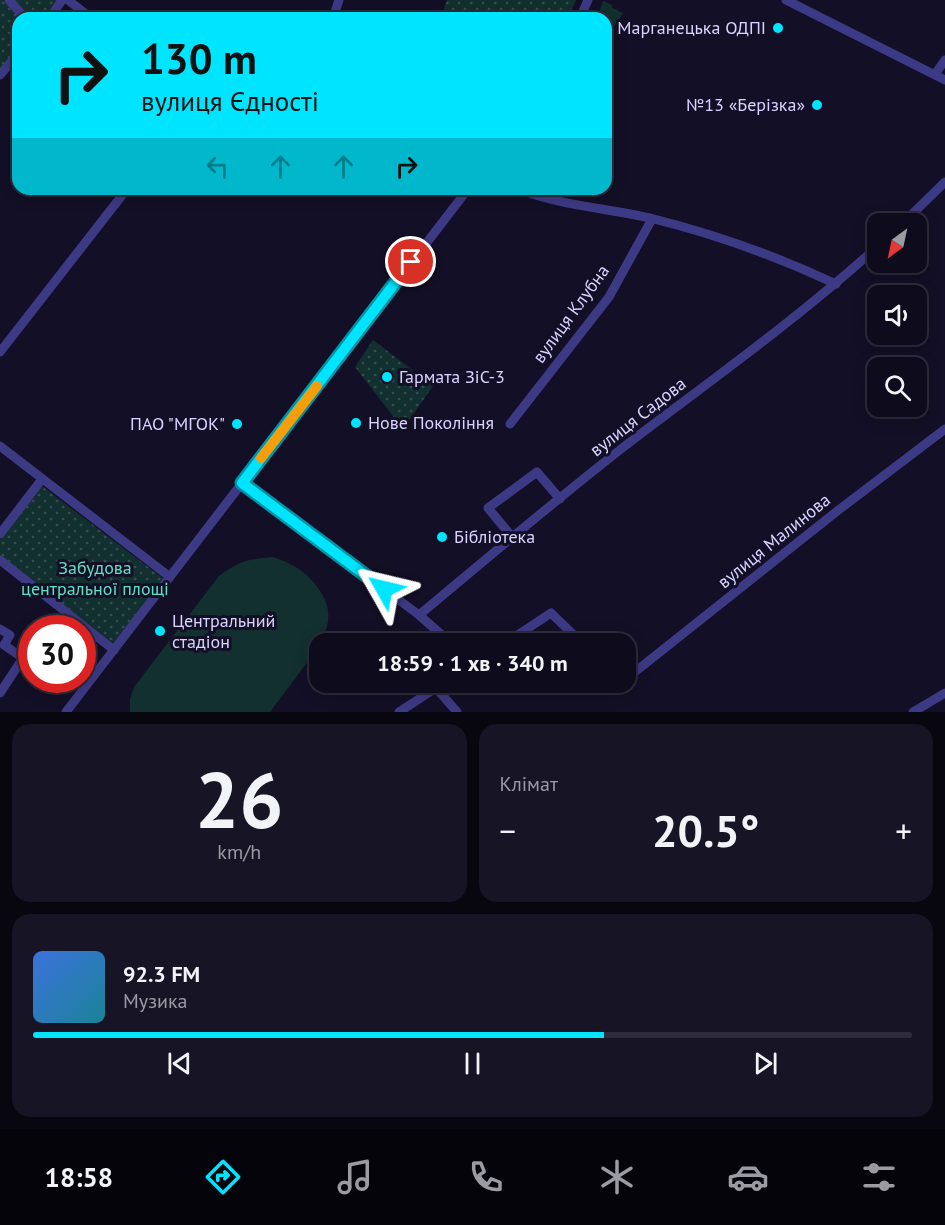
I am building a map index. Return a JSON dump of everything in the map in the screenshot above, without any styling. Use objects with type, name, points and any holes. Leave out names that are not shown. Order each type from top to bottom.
[{"type":"street","points":[[9,0],[20,12]]},
{"type":"street","points":[[68,0],[83,12]]},
{"type":"street","points":[[786,0],[945,80]]},
{"type":"street","points":[[935,74],[945,60]]},
{"type":"street","points":[[0,75],[12,61]]},
{"type":"street","points":[[913,213],[945,182]]},
{"type":"street","points":[[0,352],[122,195]]},
{"type":"street","points":[[66,712],[463,195]]},
{"type":"street","points":[[543,195],[652,219],[740,244],[836,284]]},
{"type":"street","name":"вулиця Клубна","points":[[510,424],[609,297],[652,219]]},
{"type":"street","name":"вулиця Садова","points":[[419,615],[560,498],[836,284],[867,256]]},
{"type":"street","name":"вулиця Малинова","points":[[636,671],[945,429]]},
{"type":"street","points":[[0,446],[170,577]]},
{"type":"street","points":[[513,538],[488,508],[537,472],[560,498]]},
{"type":"street","points":[[0,534],[42,479]]},
{"type":"street","points":[[242,483],[419,615],[439,633]]},
{"type":"street","points":[[0,560],[114,650]]},
{"type":"street","points":[[521,633],[551,613],[572,633]]},
{"type":"street","points":[[0,629],[10,635],[4,645],[23,658],[0,693]]},
{"type":"street","points":[[399,712],[428,693]]},
{"type":"street","points":[[440,693],[457,712]]},
{"type":"street","points":[[913,712],[945,693]]},
{"type":"green space","points":[[0,0],[62,0],[54,12],[12,12],[12,61],[0,75]]},
{"type":"green space","points":[[447,0],[576,0],[571,12],[443,12]]},
{"type":"green space","points":[[603,1],[623,13],[612,30],[612,12],[599,12]]},
{"type":"green space","points":[[373,340],[433,386],[403,429],[355,367]]},
{"type":"green space","name":"Забудова центральної площі","points":[[42,486],[164,579],[113,643],[96,630],[96,615],[77,615],[0,556],[0,540]]},
{"type":"green space","points":[[273,557],[305,574],[320,591],[326,602],[328,613],[325,633],[309,633],[309,660],[270,712],[130,712],[130,699],[134,687],[219,576],[244,562]]},
{"type":"slow traffic","points":[[261,458],[317,386]]},
{"type":"place","name":"Марганецька ОДПІ","points":[[778,28]]},
{"type":"place","name":"№13 «Берізка»","points":[[817,105]]},
{"type":"place","name":"Гармата ЗіС-3","points":[[387,377]]},
{"type":"place","name":"Нове Покоління","points":[[356,423]]},
{"type":"place","name":"ПАО \"МГОК\"","points":[[237,424]]},
{"type":"place","name":"Бібліотека","points":[[442,537]]},
{"type":"place","name":"Центральний стадіон","points":[[160,631]]},
{"type":"route","points":[[384,589],[242,483],[411,262]]}]
